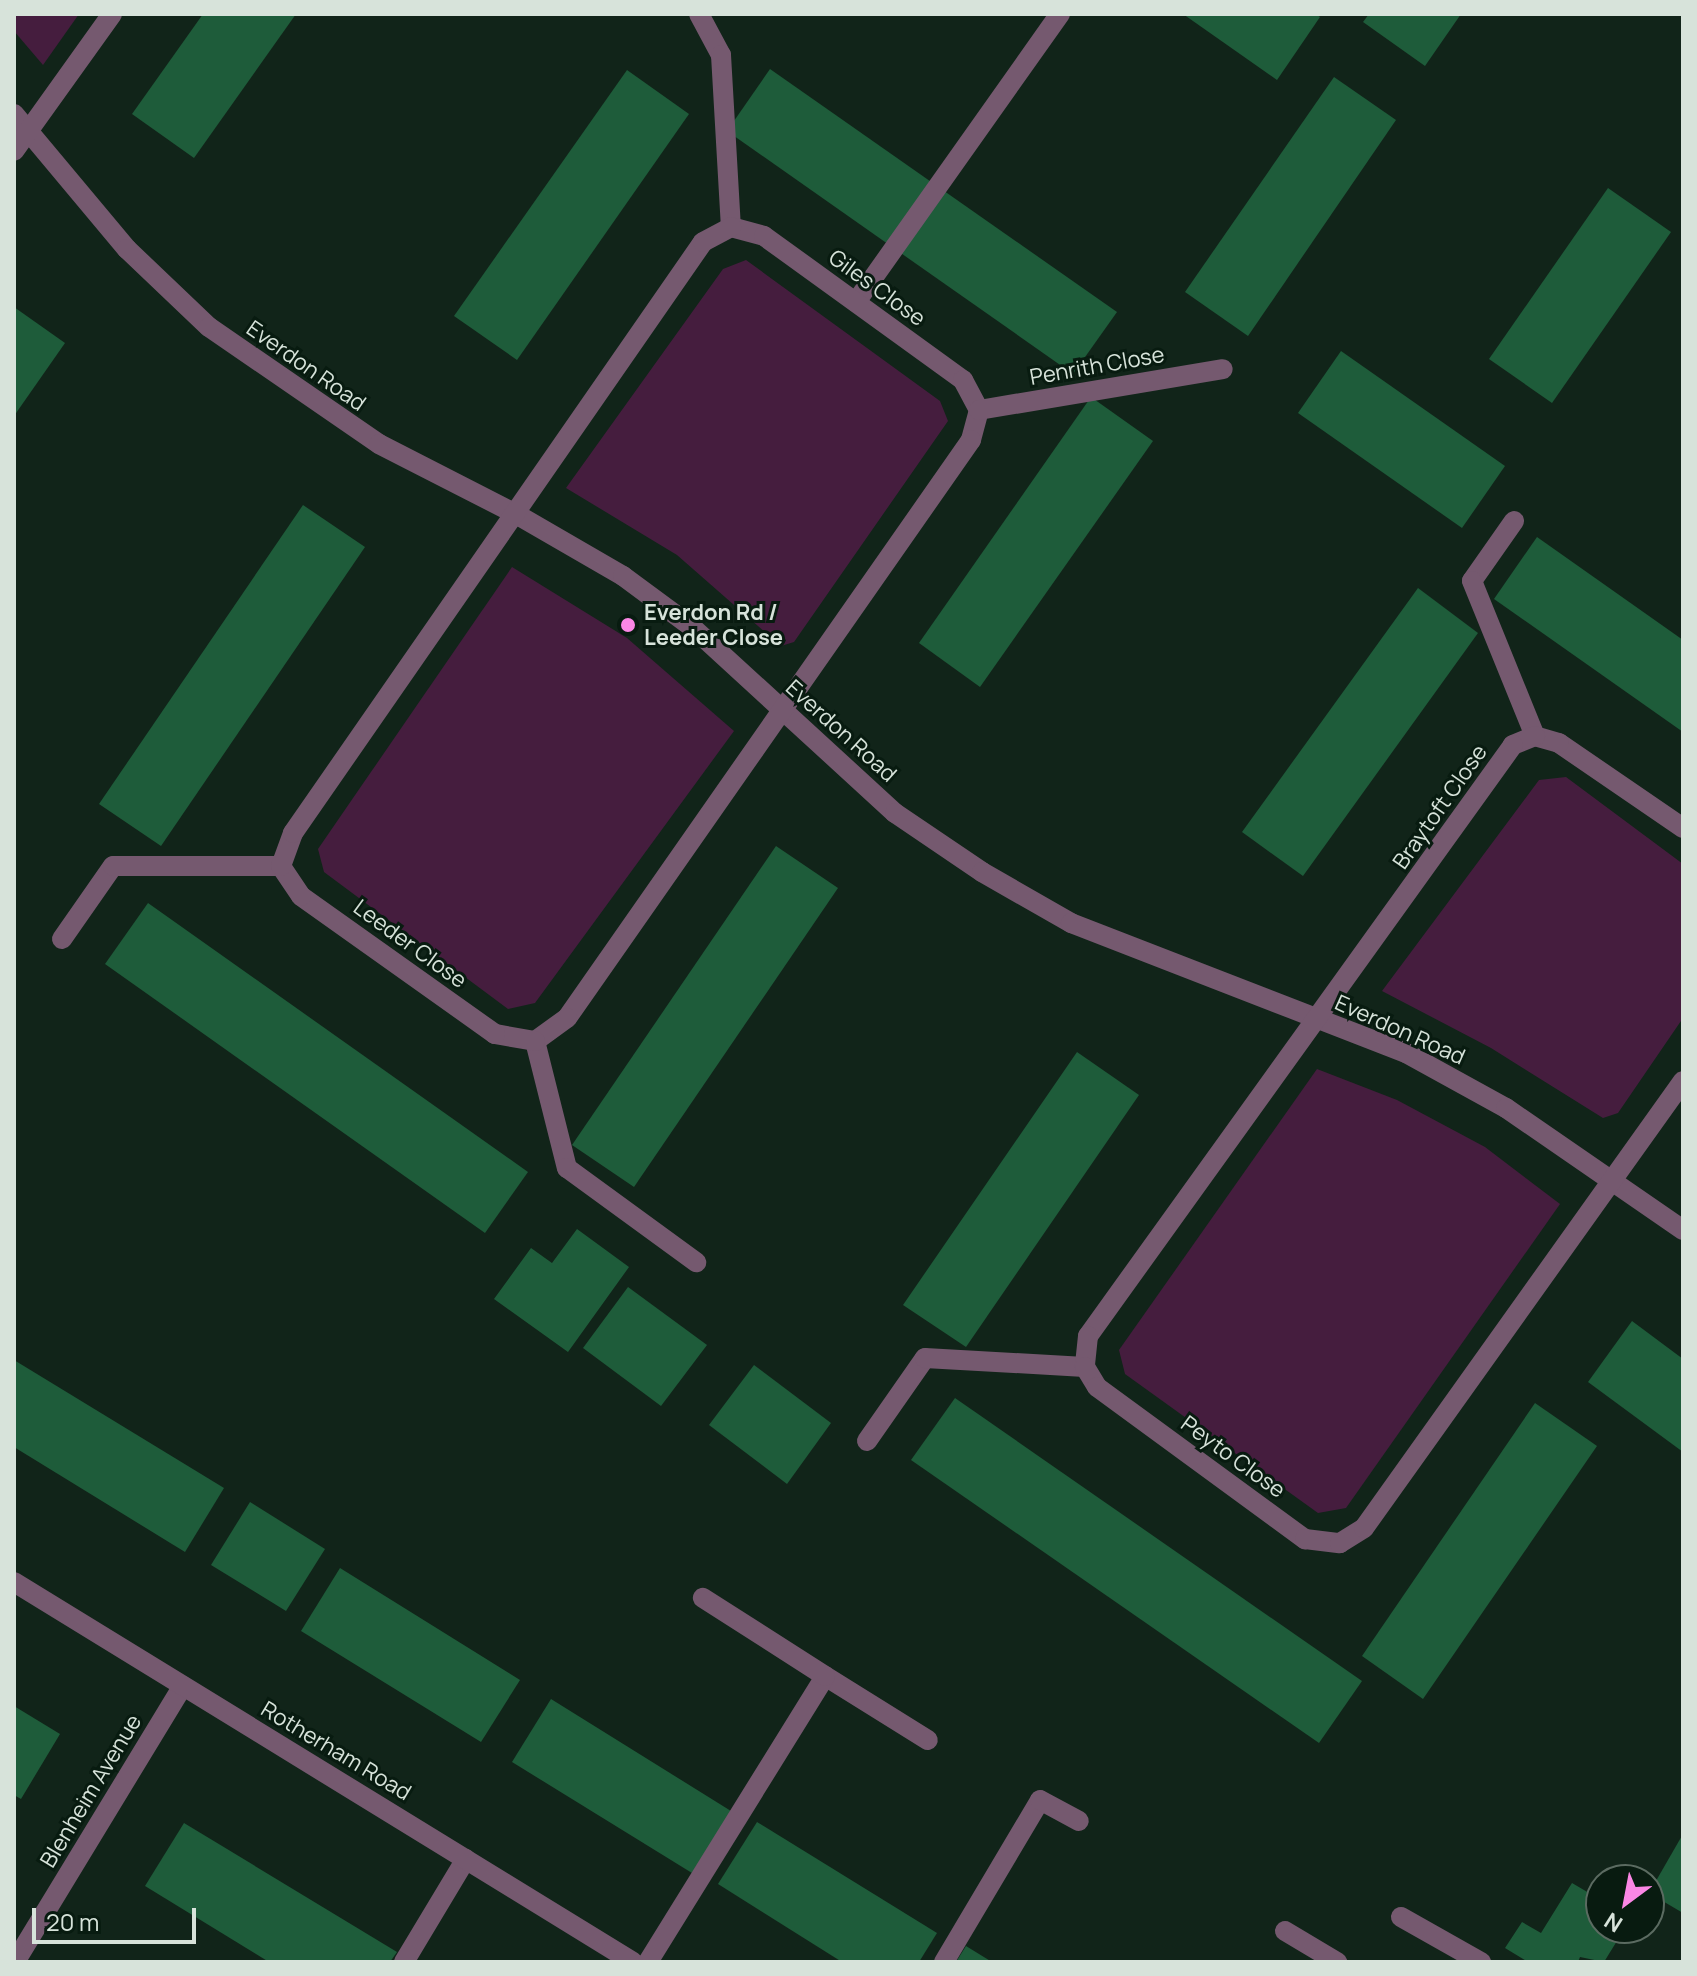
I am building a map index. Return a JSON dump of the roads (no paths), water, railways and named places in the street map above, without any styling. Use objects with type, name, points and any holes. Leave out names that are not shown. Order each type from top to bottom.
[{"type":"street","points":[[14,151],[112,14]]},
{"type":"street","points":[[62,939],[113,866],[281,866],[293,833],[703,242],[731,227],[721,55],[699,14]]},
{"type":"street","points":[[856,302],[1060,14]]},
{"type":"street","name":"Everdon Road","points":[[14,114],[127,249],[209,327],[379,444],[516,514],[623,576],[669,610],[895,813],[1058,916],[1176,968],[1406,1053],[1506,1108],[1683,1230]]},
{"type":"street","name":"Giles Close","points":[[731,227],[764,236],[963,380],[979,410]]},
{"type":"street","name":"Penrith Close","points":[[979,410],[1223,369]]},
{"type":"street","points":[[696,1262],[567,1168],[535,1041],[567,1018],[779,708],[971,440],[979,410]]},
{"type":"street","points":[[1514,521],[1472,581],[1535,736],[1559,743],[1683,828]]},
{"type":"street","name":"Braytoft Close","points":[[1318,1019],[1513,745],[1535,736]]},
{"type":"street","name":"Leeder Close","points":[[281,866],[301,896],[495,1034],[535,1041]]},
{"type":"street","points":[[867,1441],[925,1358],[1085,1367],[1088,1336],[1318,1019]]},
{"type":"street","points":[[1613,1181],[1683,1081]]},
{"type":"street","name":"Peyto Close","points":[[1085,1367],[1097,1387],[1305,1539],[1340,1543],[1364,1528],[1613,1181]]},
{"type":"street","name":"Rotherham Road","points":[[14,1582],[633,1962]]},
{"type":"street","points":[[703,1598],[928,1740]]},
{"type":"street","points":[[648,1962],[825,1676]]},
{"type":"street","name":"Blenheim Avenue","points":[[15,1959],[183,1686]]},
{"type":"street","points":[[944,1962],[1040,1800],[1079,1821]]},
{"type":"street","points":[[404,1962],[466,1859]]},
{"type":"street","points":[[1401,1917],[1481,1962]]},
{"type":"street","points":[[1285,1931],[1337,1962]]},
{"type":"place","name":"Everdon Rd / Leeder Close","points":[[628,625]]}]
